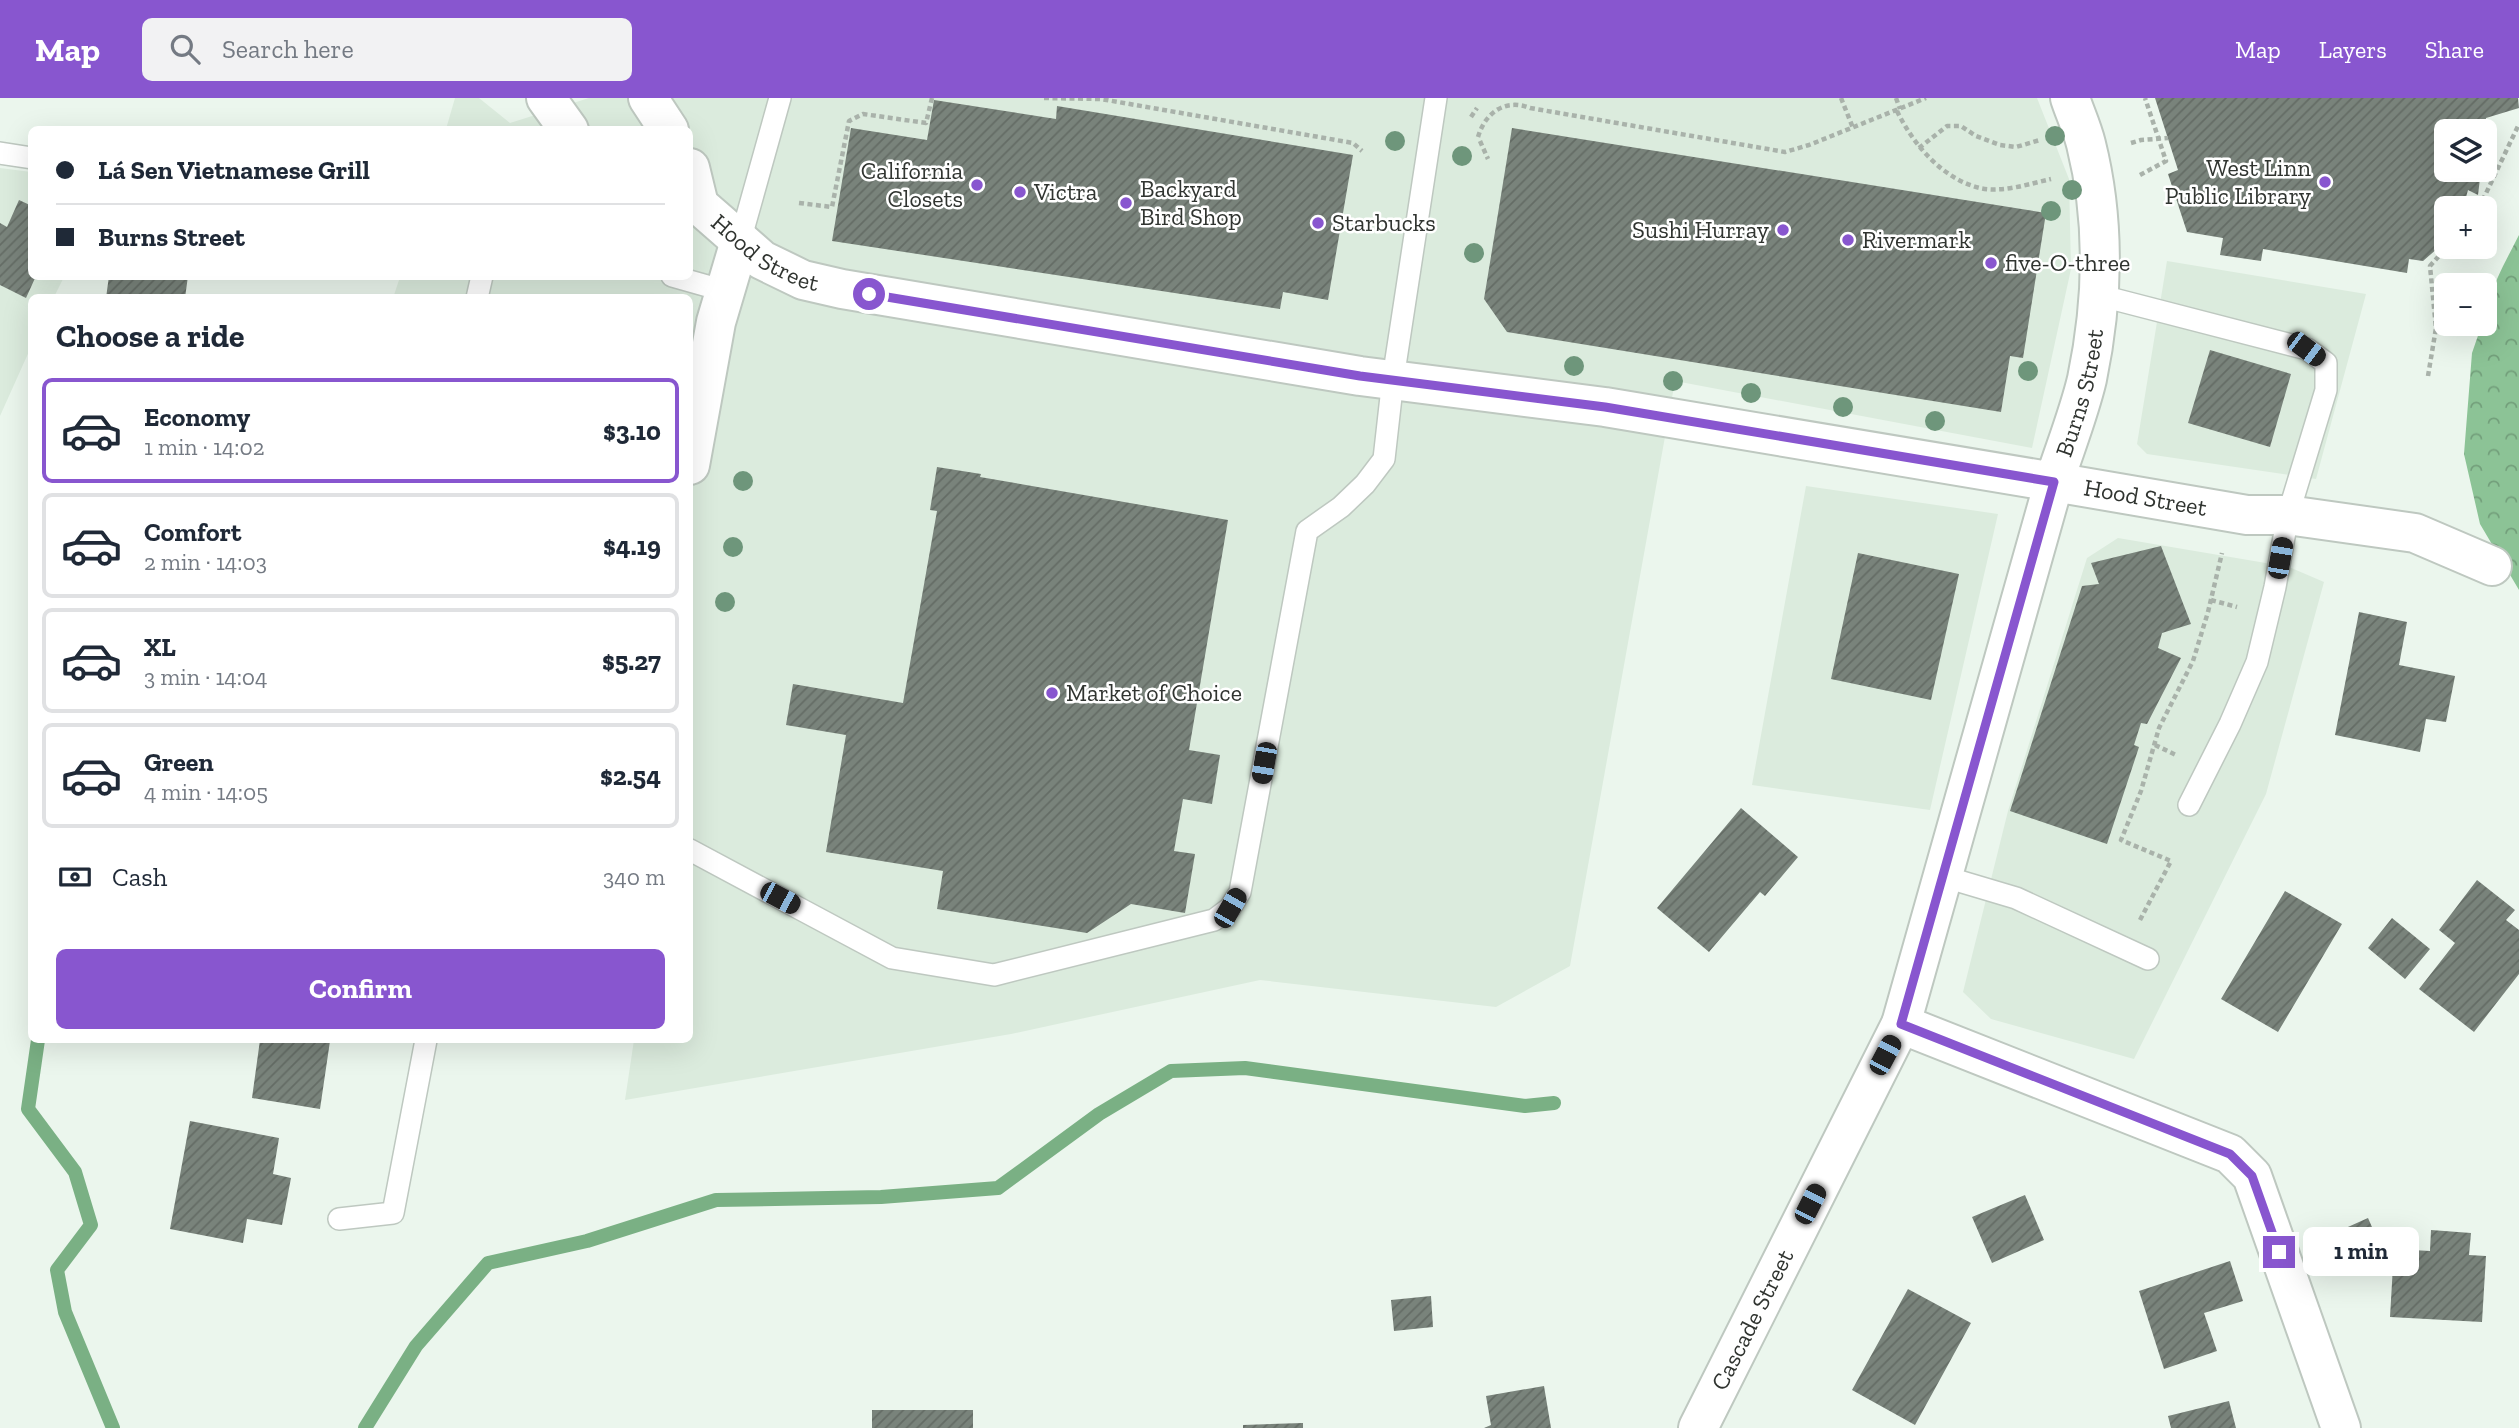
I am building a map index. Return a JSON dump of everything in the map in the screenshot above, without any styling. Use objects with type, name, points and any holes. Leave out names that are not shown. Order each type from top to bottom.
[{"type":"street","points":[[546,98],[566,126]]},
{"type":"street","points":[[649,98],[666,126]]},
{"type":"street","name":"Burns Street","points":[[1901,1024],[2054,482],[2086,381],[2098,295],[2098,205],[2085,143],[2070,98]]},
{"type":"street","name":"Hood Street","points":[[694,204],[762,260],[779,270],[803,280],[842,289],[1360,376],[1605,407],[2247,515],[2288,515],[2415,533],[2492,566]]},
{"type":"street","points":[[693,448],[716,323],[740,242]]},
{"type":"street","points":[[1901,1024],[2230,1154],[2252,1176],[2341,1428]]},
{"type":"street","name":"Cascade Street","points":[[1698,1428],[1901,1024]]},
{"type":"lane","points":[[740,242],[780,98]]},
{"type":"lane","points":[[693,852],[892,958],[994,975],[1214,920],[1230,908],[1240,892],[1307,531],[1342,507],[1365,484],[1384,458],[1393,379],[1436,98]]},
{"type":"lane","points":[[0,153],[28,157]]},
{"type":"lane","points":[[687,280],[725,290]]},
{"type":"lane","points":[[2098,295],[2306,349],[2326,363],[2326,390],[2288,515],[2275,587],[2257,662],[2230,724],[2189,805]]},
{"type":"lane","points":[[1942,876],[2016,898],[2148,959]]},
{"type":"lane","points":[[339,1219],[393,1213],[425,1043]]},
{"type":"path","points":[[799,203],[832,207],[849,121],[863,114],[926,123],[932,98]]},
{"type":"path","points":[[1044,98],[1101,99],[1353,143],[1362,151]]},
{"type":"path","points":[[1841,98],[1853,128]]},
{"type":"path","points":[[1896,98],[1898,110],[1919,148],[1948,173],[1980,188],[2007,188],[2039,181]]},
{"type":"path","points":[[1488,159],[1479,139],[1482,123],[1494,111],[1507,104],[1519,103],[1530,108],[1616,124],[1785,152],[1926,98]]},
{"type":"path","points":[[2140,174],[2166,161],[2145,98]]},
{"type":"path","points":[[1471,117],[1478,108]]},
{"type":"path","points":[[2485,196],[2519,124]]},
{"type":"path","points":[[1919,148],[1947,126],[1961,126],[1976,136],[2000,145],[2016,147],[2043,138]]},
{"type":"path","points":[[2131,143],[2168,138]]},
{"type":"path","points":[[2428,376],[2436,328],[2430,266],[2436,259]]},
{"type":"path","points":[[2148,906],[2171,862],[2121,840],[2141,791],[2160,729],[2193,661],[2223,549]]},
{"type":"path","points":[[2211,600],[2221,603]]},
{"type":"path","points":[[2155,745],[2163,748]]},
{"type":"shaded area","points":[[455,98],[479,98],[510,123],[589,98],[2037,98],[2069,179],[2071,269],[2032,448],[1675,381],[1570,966],[1496,1007],[1260,980],[1011,1034],[625,1100],[634,1043],[693,1043],[693,294],[394,294],[399,280],[693,280],[693,126],[447,126]]},
{"type":"shaded area","points":[[0,168],[28,172],[28,280],[62,280],[56,294],[28,294],[28,354],[0,416]]},
{"type":"shaded area","points":[[2167,261],[2366,294],[2316,479],[2147,454],[2137,444]]},
{"type":"shaded area","points":[[1806,486],[1998,514],[1930,810],[1752,785]]},
{"type":"shaded area","points":[[2118,538],[2289,567],[2324,582],[2266,794],[2134,1059],[1991,1019],[1963,992],[2008,811],[2087,558]]},
{"type":"green space","points":[[2519,235],[2519,590],[2480,524],[2464,454],[2472,353],[2478,336],[2497,336],[2497,280]]},
{"type":"building","name":"West Linn Public Library","points":[[2155,98],[2518,98],[2519,108],[2486,119],[2434,119],[2434,182],[2480,182],[2478,195],[2468,190],[2466,196],[2434,196],[2434,251],[2423,261],[2409,259],[2407,273],[2263,249],[2261,261],[2220,255],[2223,238],[2187,232],[2168,174],[2178,170]]},
{"type":"building","points":[[934,100],[1056,119],[1057,106],[1353,155],[1328,300],[1283,292],[1280,309],[832,241],[851,128],[927,140]]},
{"type":"building","points":[[1512,128],[2046,213],[2023,358],[2010,356],[2001,412],[1507,332],[1484,299]]},
{"type":"building","points":[[19,200],[28,204],[28,280],[34,280],[26,298],[0,285],[0,223],[7,227]]},
{"type":"building","points":[[108,280],[187,280],[186,294],[107,294]]},
{"type":"building","points":[[2210,350],[2291,374],[2270,447],[2188,423]]},
{"type":"building","name":"Market of Choice","points":[[937,467],[981,474],[980,477],[1228,520],[1189,750],[1220,755],[1212,804],[1183,799],[1174,851],[1195,854],[1185,913],[1131,904],[1087,933],[937,909],[943,871],[826,852],[846,735],[786,725],[793,684],[903,703],[937,511],[930,510]]},
{"type":"building","points":[[2161,546],[2191,624],[2162,633],[2158,648],[2181,658],[2147,724],[2141,723],[2134,745],[2139,747],[2107,844],[2010,811],[2082,586],[2099,584],[2091,563]]},
{"type":"building","points":[[1858,553],[1959,574],[1931,700],[1831,679]]},
{"type":"building","points":[[2359,612],[2407,622],[2399,665],[2455,676],[2446,722],[2426,719],[2420,752],[2335,735]]},
{"type":"building","points":[[1741,808],[1798,857],[1765,896],[1760,892],[1709,952],[1657,908]]},
{"type":"building","points":[[2477,880],[2515,910],[2506,920],[2519,930],[2519,974],[2474,1032],[2419,989],[2455,943],[2439,930]]},
{"type":"building","points":[[2285,891],[2342,924],[2278,1032],[2221,999]]},
{"type":"building","points":[[2392,918],[2430,949],[2405,979],[2368,948]]},
{"type":"building","points":[[260,1043],[330,1043],[320,1109],[252,1098]]},
{"type":"building","points":[[190,1121],[279,1138],[273,1174],[291,1178],[282,1225],[247,1219],[243,1243],[170,1229]]},
{"type":"building","points":[[2025,1195],[2044,1240],[1992,1263],[1972,1217]]},
{"type":"building","points":[[2368,1218],[2379,1243],[2341,1261],[2330,1235]]},
{"type":"building","points":[[2431,1230],[2471,1233],[2469,1255],[2486,1256],[2482,1322],[2390,1317],[2394,1249],[2430,1251]]},
{"type":"building","points":[[2230,1261],[2243,1301],[2204,1313],[2217,1351],[2164,1369],[2139,1291]]},
{"type":"building","points":[[1908,1289],[1971,1323],[1915,1425],[1852,1390]]},
{"type":"building","points":[[1431,1296],[1433,1327],[1394,1331],[1391,1300]]},
{"type":"building","points":[[1544,1386],[1551,1428],[1484,1428],[1491,1425],[1486,1396]]},
{"type":"building","points":[[2229,1401],[2236,1428],[2171,1428],[2168,1416]]},
{"type":"building","points":[[872,1410],[973,1410],[973,1428],[872,1428]]},
{"type":"building","points":[[1303,1423],[1303,1428],[1243,1428],[1243,1425]]},
{"type":"waterway","points":[[38,1043],[28,1109],[75,1172],[91,1225],[57,1270],[65,1312],[113,1428]]},
{"type":"waterway","points":[[365,1428],[416,1346],[488,1263],[587,1241],[716,1200],[881,1197],[998,1188],[1099,1114],[1171,1071],[1245,1068],[1525,1106],[1554,1103]]},
{"type":"place","name":"West Linn Public Library","points":[[2325,182]]},
{"type":"place","name":"California Closets","points":[[977,185]]},
{"type":"place","name":"Victra","points":[[1020,192]]},
{"type":"place","name":"Backyard Bird Shop","points":[[1126,203]]},
{"type":"place","name":"Starbucks","points":[[1318,223]]},
{"type":"place","name":"Sushi Hurray","points":[[1783,230]]},
{"type":"place","name":"Rivermark","points":[[1848,240]]},
{"type":"place","name":"five-O-three","points":[[1991,263]]},
{"type":"place","name":"Market of Choice","points":[[1052,693]]},
{"type":"route","points":[[869,294],[1360,376],[1605,407],[2054,482],[1901,1024],[2230,1154],[2252,1176],[2279,1252]]}]
